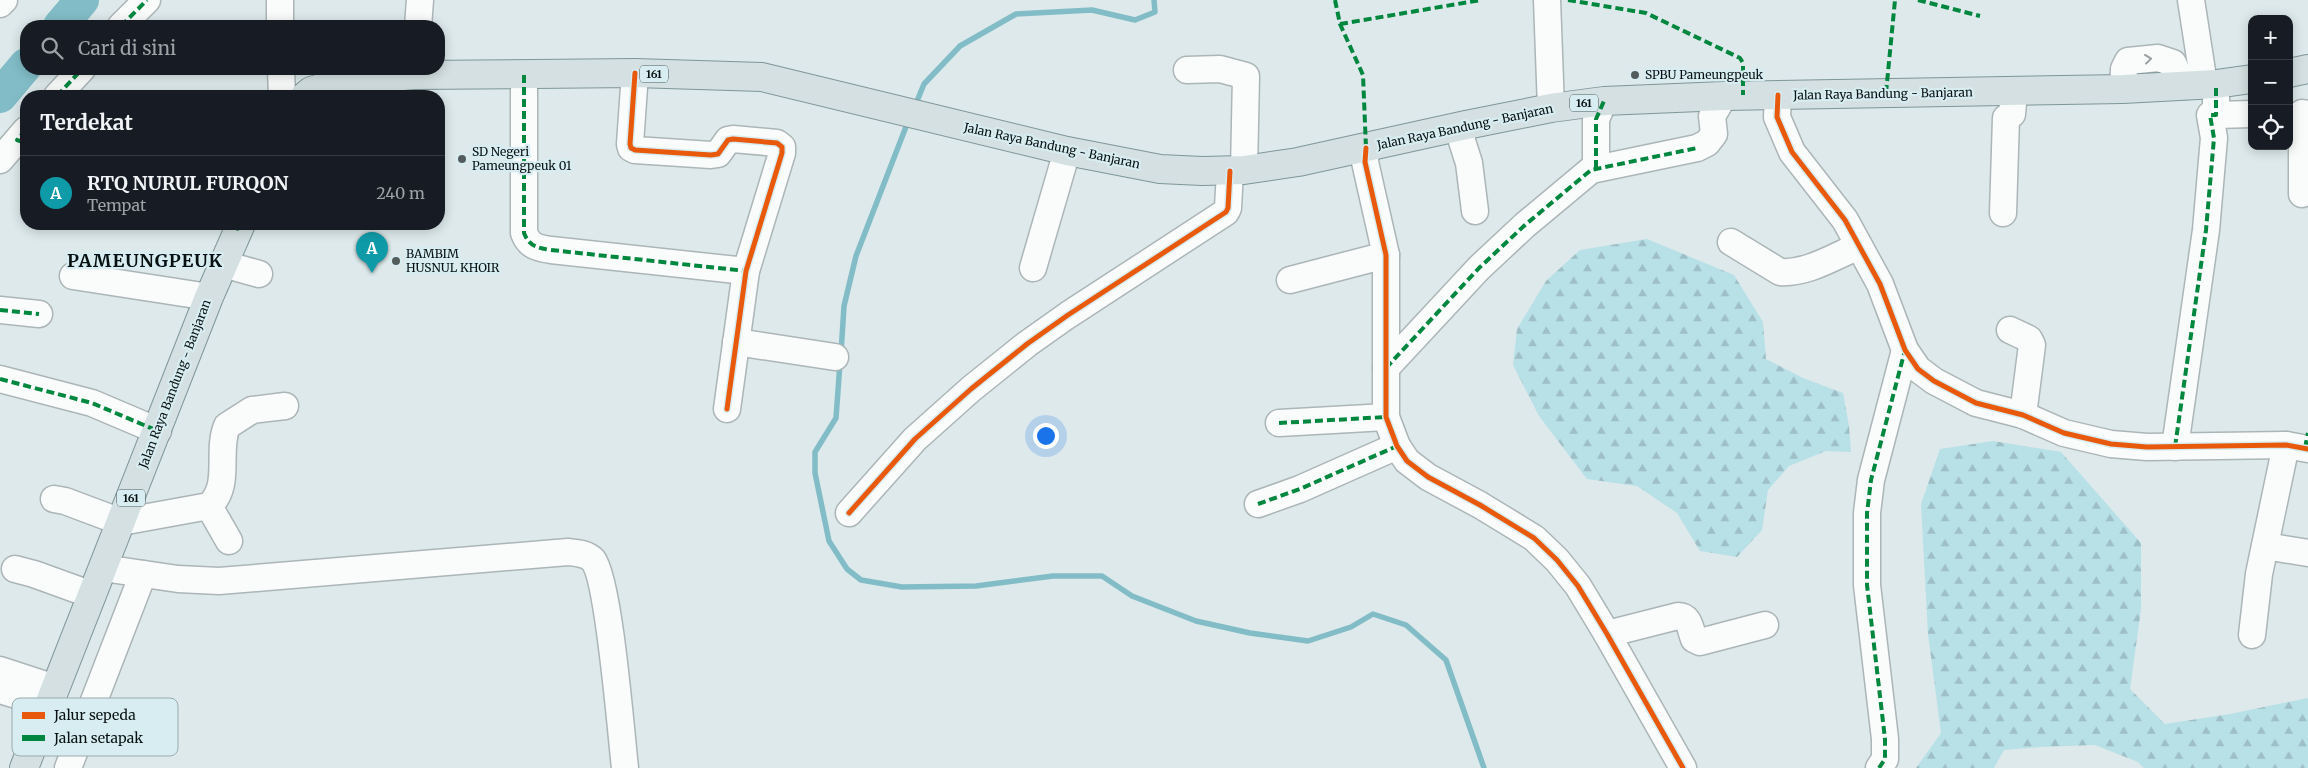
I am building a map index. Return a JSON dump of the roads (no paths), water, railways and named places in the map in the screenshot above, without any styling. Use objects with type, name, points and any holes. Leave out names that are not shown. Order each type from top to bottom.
[{"type":"main road","points":[[2293,73],[2308,69]]},
{"type":"main road","name":"Jalan Raya Bandung - Banjaran","points":[[445,73],[524,75],[635,73],[762,77],[1067,151],[1160,169],[1237,170],[1298,162],[1551,108],[1604,101],[1724,96],[2123,89],[2201,85],[2248,79]]},
{"type":"main road","name":"Jalan Raya Bandung - Banjaran","points":[[311,90],[344,81],[391,75]]},
{"type":"main road","name":"Jalan Raya Bandung - Banjaran","points":[[52,697],[209,297],[224,264],[233,230]]},
{"type":"main road","name":"Jalan Raya Bandung - Banjaran","points":[[24,768],[29,756]]},
{"type":"street","points":[[0,4],[4,0]]},
{"type":"street","points":[[127,20],[146,0]]},
{"type":"street","points":[[280,0],[280,20]]},
{"type":"street","points":[[418,20],[420,0]]},
{"type":"street","points":[[1547,0],[1551,108]]},
{"type":"street","points":[[2191,0],[2201,85],[2216,115]]},
{"type":"street","points":[[849,513],[915,439],[971,389],[1027,344],[1068,315],[1226,212],[1237,170],[1246,76],[1220,69],[1187,70]]},
{"type":"street","points":[[635,73],[631,148],[635,150],[711,156],[718,154],[728,140],[733,139],[777,143],[782,147],[782,153],[746,271],[727,409]]},
{"type":"street","points":[[63,90],[76,75]]},
{"type":"street","points":[[281,75],[282,90]]},
{"type":"street","points":[[524,75],[524,233],[528,242],[536,248],[551,250],[746,271]]},
{"type":"street","points":[[2003,212],[2006,118],[2012,114],[2014,92]]},
{"type":"street","points":[[1778,95],[1777,116],[1792,152],[1829,199],[1859,246],[1880,284],[1905,350],[1918,369],[1953,392],[1976,403],[2023,414],[2064,433],[2111,444],[2147,448],[2302,444],[2265,546],[2259,574],[2252,635]]},
{"type":"street","points":[[1386,368],[1484,263],[1525,225],[1596,168],[1702,146],[1714,134],[1712,116],[1724,96]]},
{"type":"street","points":[[1596,168],[1596,119],[1604,101]]},
{"type":"street","points":[[2175,447],[2206,230],[2214,138],[2210,115],[2248,114]]},
{"type":"street","points":[[2301,114],[2302,194]]},
{"type":"street","points":[[1466,125],[1461,138],[1468,163],[1476,211]]},
{"type":"street","points":[[0,160],[20,141]]},
{"type":"street","points":[[1366,148],[1364,162],[1386,255],[1386,417],[1397,446],[1407,461],[1428,477],[1480,505],[1534,538],[1557,560],[1578,586],[1683,768]]},
{"type":"street","points":[[1033,268],[1067,151]]},
{"type":"street","points":[[1730,242],[1780,272],[1799,271],[1859,246]]},
{"type":"street","points":[[1290,280],[1386,255]]},
{"type":"street","points":[[224,264],[259,274]]},
{"type":"street","points":[[73,276],[209,297]]},
{"type":"street","points":[[0,310],[39,314]]},
{"type":"street","points":[[2010,330],[2029,339],[2032,345],[2023,414]]},
{"type":"street","points":[[736,342],[835,356]]},
{"type":"street","points":[[1879,768],[1885,759],[1885,738],[1867,585],[1866,513],[1870,485],[1905,350]]},
{"type":"street","points":[[0,379],[92,403],[158,430]]},
{"type":"street","points":[[54,499],[65,501],[121,522],[209,506],[216,500],[222,489],[222,447],[227,426],[252,410],[285,406]]},
{"type":"street","points":[[1279,423],[1386,417]]},
{"type":"street","points":[[1258,504],[1300,489],[1397,446]]},
{"type":"street","points":[[209,506],[229,541]]},
{"type":"street","points":[[2265,546],[2308,553]]},
{"type":"street","points":[[103,568],[143,574],[219,581],[568,552],[584,554],[592,560],[599,572],[610,640],[625,768]]},
{"type":"street","points":[[15,569],[92,595]]},
{"type":"street","points":[[95,698],[143,574]]},
{"type":"street","points":[[1607,634],[1678,616],[1683,616],[1688,620],[1694,638],[1700,642],[1765,625]]},
{"type":"street","points":[[0,670],[52,697]]},
{"type":"street","points":[[0,690],[52,697]]},
{"type":"street","points":[[68,768],[73,756]]},
{"type":"waterway","points":[[65,20],[82,0]]},
{"type":"waterway","points":[[915,106],[924,84],[960,46],[1016,14],[1092,10],[1135,20],[1155,12],[1154,0]]},
{"type":"waterway","points":[[0,96],[20,72]]},
{"type":"waterway","points":[[841,353],[844,306],[856,256],[909,119]]},
{"type":"waterway","points":[[840,363],[836,418],[815,452],[815,473],[829,541],[847,569],[861,580],[902,587],[976,586],[1053,576],[1102,576],[1132,596],[1196,621],[1250,633],[1308,641],[1351,627],[1373,614],[1406,625],[1446,660],[1484,768]]},
{"type":"place","name":"SPBU Pameungpeuk","points":[[1635,75]]},
{"type":"place","name":"SD Negeri Pameungpeuk 01","points":[[462,159]]},
{"type":"place","name":"BAMBIM HUSNUL KHOIR","points":[[396,261]]},
{"type":"place","name":"RTQ NURUL FURQON","points":[[372,273]]},
{"type":"district","name":"PAMEUNGPEUK","points":[[145,261]]}]
